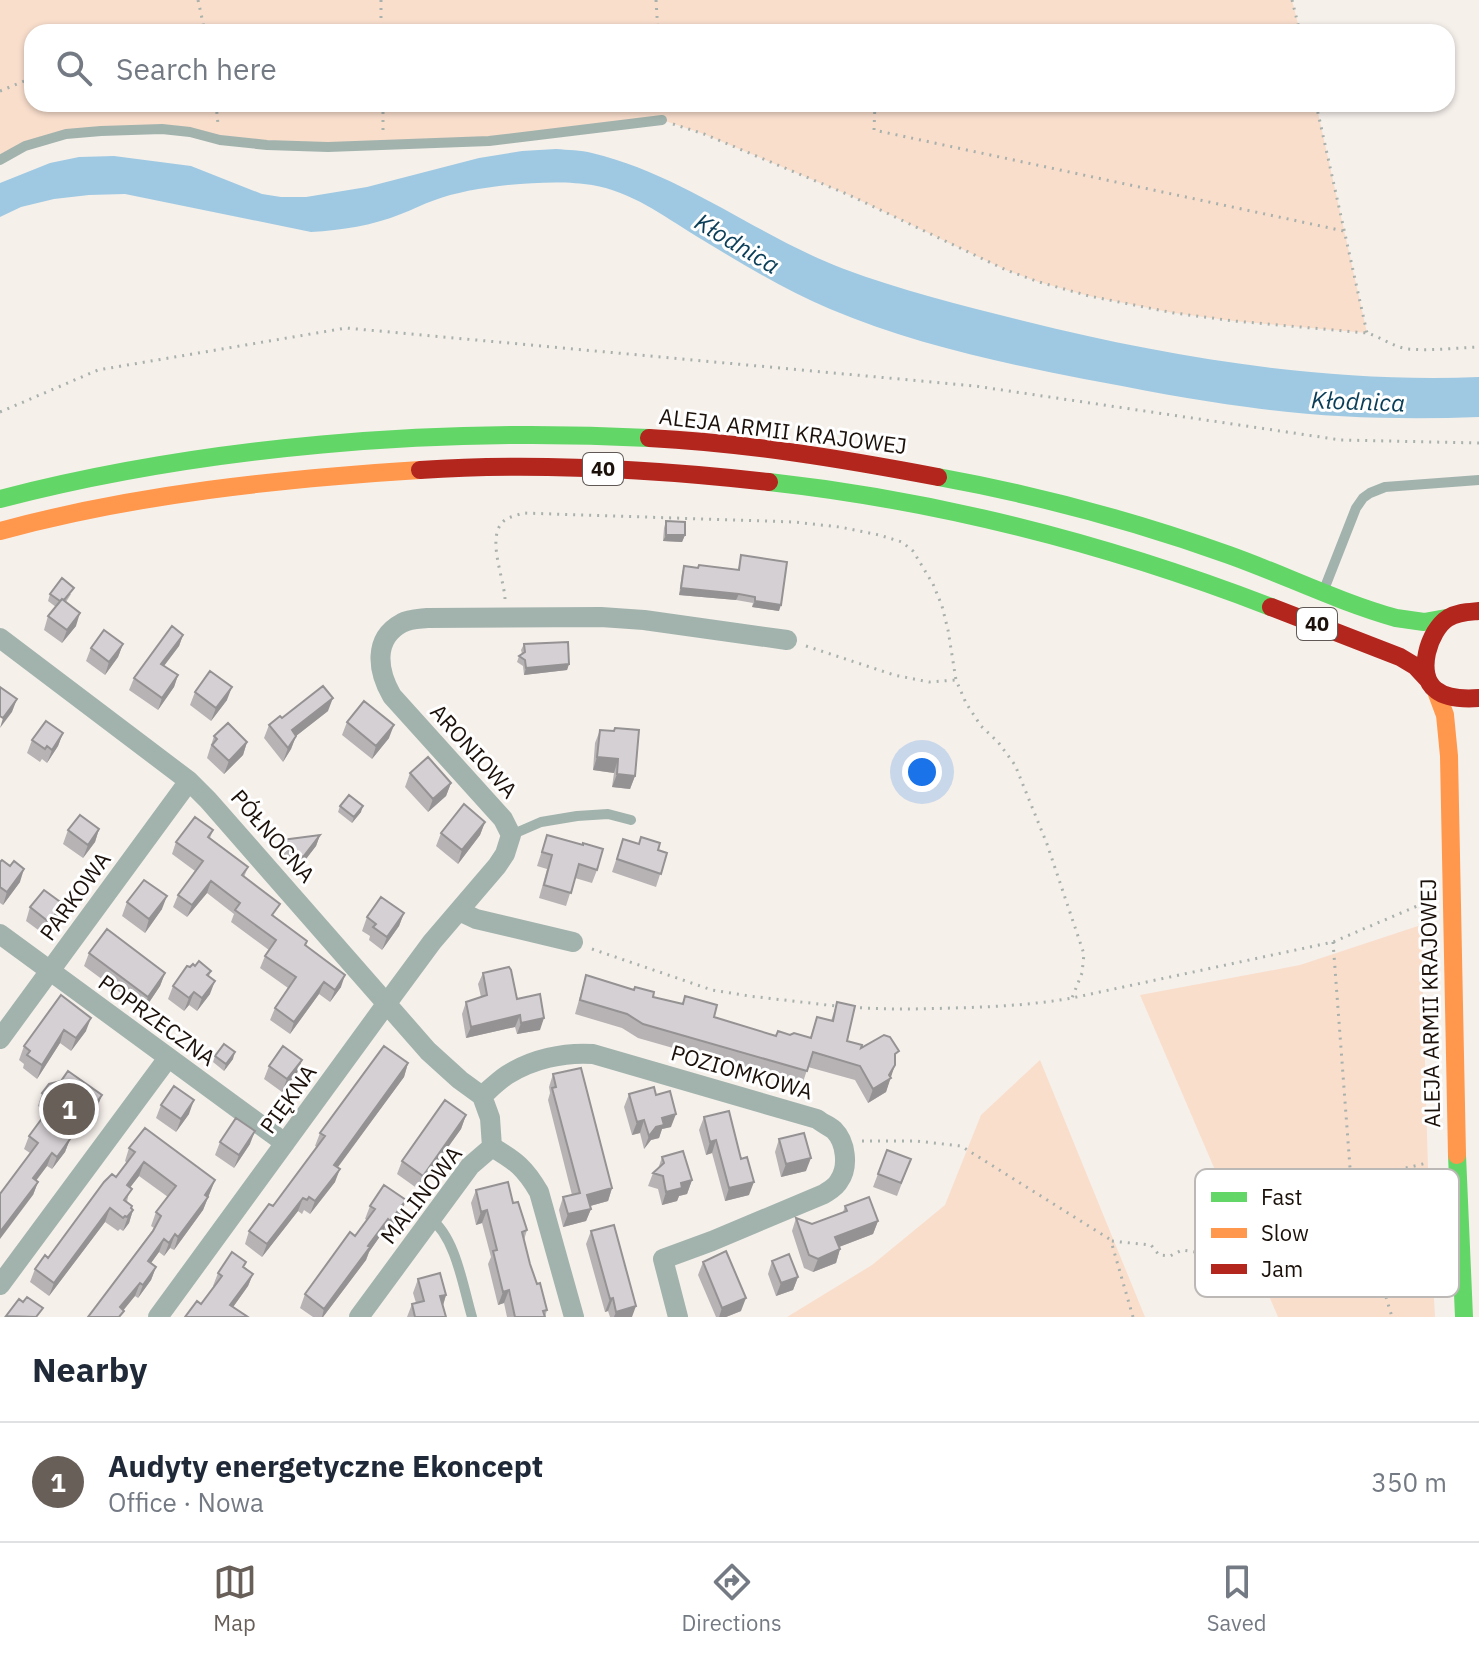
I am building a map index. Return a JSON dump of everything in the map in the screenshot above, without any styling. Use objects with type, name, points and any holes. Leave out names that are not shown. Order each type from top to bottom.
[{"type":"main road","name":"ALEJA ARMII KRAJOWEJ","points":[[0,499],[109,475],[289,447],[427,437],[636,437],[771,449],[937,476],[1091,512],[1163,533],[1404,620],[1426,622],[1446,618]]},
{"type":"main road","name":"40","points":[[0,531],[123,504],[290,479],[511,466],[697,474],[860,494],[994,521],[1096,547],[1200,579],[1353,638],[1407,660],[1432,685],[1465,698],[1479,698]]},
{"type":"main road","name":"40","points":[[1446,618],[1465,611],[1479,611]]},
{"type":"main road","points":[[1432,685],[1426,658],[1434,631],[1446,618]]},
{"type":"main road","name":"ALEJA ARMII KRAJOWEJ","points":[[1432,685],[1448,727],[1457,1169]]},
{"type":"main road","name":"ALEJA ARMII KRAJOWEJ","points":[[1459,1213],[1464,1317]]},
{"type":"street","name":"ARONIOWA","points":[[459,911],[497,866],[511,835],[503,819],[392,696],[384,683],[380,667],[381,649],[393,629],[404,621],[427,618],[601,617],[787,640]]},
{"type":"street","name":"PÓŁNOCNA","points":[[0,638],[189,781],[428,1051],[482,1096]]},
{"type":"street","name":"PARKOWA","points":[[0,1039],[189,781]]},
{"type":"street","name":"PIĘKNA","points":[[158,1317],[432,942],[459,911]]},
{"type":"street","points":[[459,911],[476,919],[573,942]]},
{"type":"street","name":"POPRZECZNA","points":[[0,934],[285,1143]]},
{"type":"street","name":"POZIOMKOWA","points":[[482,1096],[508,1075],[535,1062],[570,1053],[593,1054],[817,1119],[836,1131],[842,1144]]},
{"type":"street","points":[[0,1285],[168,1058]]},
{"type":"street","name":"MALINOWA","points":[[359,1317],[470,1166],[492,1147],[490,1118],[482,1096]]},
{"type":"street","points":[[678,1317],[663,1259],[824,1194],[843,1175],[845,1157],[842,1144]]},
{"type":"street","points":[[492,1147],[515,1161],[530,1176],[539,1192],[574,1317]]},
{"type":"lane","points":[[0,160],[25,146],[66,134],[162,129],[267,145],[383,146],[489,141],[662,120]]},
{"type":"lane","points":[[1323,592],[1356,508],[1363,498],[1385,487],[1479,480]]},
{"type":"lane","points":[[511,835],[541,822],[577,816],[608,814],[631,820]]},
{"type":"lane","points":[[431,1219],[439,1225],[453,1250],[472,1317]]},
{"type":"path","points":[[198,0],[203,24]]},
{"type":"path","points":[[381,0],[381,24]]},
{"type":"path","points":[[656,0],[658,24]]},
{"type":"path","points":[[1292,0],[1298,24]]},
{"type":"path","points":[[0,91],[24,81]]},
{"type":"path","points":[[217,112],[220,140]]},
{"type":"path","points":[[383,112],[383,146]]},
{"type":"path","points":[[875,112],[874,130],[1344,231]]},
{"type":"path","points":[[1318,112],[1367,333]]},
{"type":"path","points":[[662,120],[704,134],[849,195],[1006,270],[1089,296],[1234,321],[1367,333],[1407,349],[1479,347]]},
{"type":"path","points":[[0,412],[98,370],[346,328],[975,386],[1341,440],[1479,443]]},
{"type":"path","points":[[506,616],[496,531],[505,520],[523,513],[794,522],[840,527],[902,542],[913,551],[942,606],[956,680],[966,703],[981,726],[1015,765],[1047,844],[1084,954],[1082,973],[1072,998]]},
{"type":"path","points":[[787,640],[894,675],[929,682],[956,680]]},
{"type":"path","points":[[573,942],[712,990],[816,1004],[885,1010],[1045,1003],[1333,942],[1452,892]]},
{"type":"path","points":[[1333,942],[1350,1169]]},
{"type":"path","points":[[842,1144],[916,1141],[961,1146],[1111,1241],[1151,1245],[1159,1255],[1170,1256],[1182,1250],[1195,1252]]},
{"type":"path","points":[[1402,1169],[1427,1163]]},
{"type":"path","points":[[1111,1241],[1133,1317]]},
{"type":"path","points":[[1386,1297],[1392,1317]]},
{"type":"shaded area","points":[[0,0],[1292,0],[1298,24],[24,24],[24,112],[1318,112],[1367,333],[1174,313],[1089,296],[1039,282],[1006,270],[849,195],[704,134],[662,120],[489,141],[328,147],[190,132],[66,134],[0,158]]},
{"type":"shaded area","points":[[1421,925],[1428,1169],[1215,1169],[1140,995],[1300,965]]},
{"type":"shaded area","points":[[1040,1060],[1145,1317],[787,1317],[872,1265],[945,1205],[981,1115]]},
{"type":"shaded area","points":[[1269,1297],[1434,1297],[1435,1317],[1278,1317]]},
{"type":"water","name":"Kłodnica","points":[[556,149],[592,153],[658,176],[844,269],[956,304],[1024,321],[1136,346],[1250,365],[1364,376],[1479,377],[1479,417],[1363,417],[1276,411],[1084,379],[955,350],[891,332],[813,301],[778,284],[646,205],[592,185],[556,182],[490,187],[451,195],[368,224],[311,232],[125,194],[54,199],[21,207],[0,217],[0,183],[50,163],[79,157],[114,156],[191,166],[262,194],[306,197],[367,187],[479,158]]},
{"type":"building","points":[[666,521],[685,522],[685,535],[666,535]]},
{"type":"building","points":[[741,555],[787,562],[781,605],[755,601],[755,597],[739,594],[681,588],[684,566],[739,570]]},
{"type":"building","points":[[62,578],[74,588],[60,601],[50,594]]},
{"type":"building","points":[[62,599],[80,613],[67,630],[48,616]]},
{"type":"building","points":[[172,626],[183,635],[161,664],[178,675],[162,698],[134,678]]},
{"type":"building","points":[[104,630],[123,644],[109,662],[91,648]]},
{"type":"building","points":[[568,642],[569,664],[526,668],[525,660],[519,656],[525,652],[524,644]]},
{"type":"building","points":[[210,671],[232,687],[216,708],[195,692]]},
{"type":"building","points":[[323,686],[333,698],[292,730],[296,736],[288,748],[269,725]]},
{"type":"building","points":[[0,687],[17,699],[3,718],[0,716]]},
{"type":"building","points":[[364,701],[394,725],[376,746],[347,722]]},
{"type":"building","points":[[46,721],[63,733],[52,750],[32,740]]},
{"type":"building","points":[[228,723],[247,742],[229,761],[212,745],[217,739],[214,736]]},
{"type":"building","points":[[615,728],[639,730],[635,776],[617,774],[618,759],[597,757],[600,730],[614,731]]},
{"type":"building","points":[[428,757],[451,783],[433,799],[410,773]]},
{"type":"building","points":[[349,795],[363,806],[354,817],[340,806]]},
{"type":"building","points":[[464,804],[485,822],[462,850],[441,833]]},
{"type":"building","points":[[80,815],[99,829],[88,845],[68,830]]},
{"type":"building","points":[[195,817],[213,830],[208,837],[248,867],[242,875],[280,904],[272,915],[345,975],[335,990],[324,982],[294,1022],[275,1008],[296,977],[265,956],[276,940],[235,910],[240,903],[211,881],[192,905],[178,895],[203,861],[176,842]]},
{"type":"building","points":[[320,835],[303,857],[282,840]]},
{"type":"building","points":[[547,835],[603,849],[597,870],[579,864],[571,893],[544,885],[552,855],[542,852]]},
{"type":"building","points":[[641,837],[660,843],[658,850],[667,853],[661,874],[617,859],[623,839],[639,844]]},
{"type":"building","points":[[2,860],[10,866],[14,861],[24,869],[7,892],[0,887]]},
{"type":"building","points":[[144,880],[167,896],[149,919],[127,902]]},
{"type":"building","points":[[44,890],[63,904],[49,922],[30,907]]},
{"type":"building","points":[[381,897],[404,913],[387,937],[373,927],[376,924],[367,917]]},
{"type":"building","points":[[107,929],[165,973],[148,997],[89,953]]},
{"type":"building","points":[[199,961],[211,971],[207,975],[215,981],[202,998],[194,992],[189,998],[173,986],[187,966],[195,966]]},
{"type":"building","points":[[509,967],[517,999],[540,994],[544,1018],[521,1023],[520,1015],[471,1027],[466,1002],[487,995],[483,973]]},
{"type":"building","points":[[586,975],[634,990],[635,987],[654,992],[653,997],[683,1004],[685,996],[717,1005],[714,1017],[776,1036],[778,1031],[811,1038],[817,1017],[833,1021],[837,1002],[855,1006],[847,1041],[862,1045],[861,1048],[884,1035],[890,1037],[899,1051],[895,1054],[895,1065],[889,1075],[891,1078],[873,1089],[860,1066],[813,1052],[807,1071],[643,1024],[627,1014],[580,1000]]},
{"type":"building","points":[[61,995],[91,1018],[76,1038],[64,1030],[42,1065],[27,1055],[30,1051],[24,1046]]},
{"type":"building","points":[[224,1044],[235,1052],[226,1064],[215,1056]]},
{"type":"building","points":[[283,1046],[302,1060],[287,1079],[269,1066]]},
{"type":"building","points":[[384,1046],[408,1063],[334,1165],[340,1169],[315,1201],[309,1197],[307,1200],[303,1198],[267,1244],[249,1231],[269,1204],[273,1206],[325,1136],[320,1133]]},
{"type":"building","points":[[581,1068],[612,1188],[587,1195],[591,1209],[568,1214],[563,1197],[580,1193],[552,1088],[556,1087],[553,1074]]},
{"type":"building","points":[[68,1071],[102,1095],[94,1106],[88,1102],[85,1107],[82,1104],[61,1133],[70,1139],[57,1157],[52,1153],[33,1178],[38,1182],[0,1232],[0,1194],[38,1143],[29,1136],[54,1102],[42,1093],[49,1084],[61,1081]]},
{"type":"building","points":[[174,1086],[194,1100],[181,1119],[161,1105]]},
{"type":"building","points":[[654,1087],[656,1095],[670,1091],[676,1114],[662,1118],[664,1125],[656,1127],[649,1136],[644,1120],[637,1122],[629,1094]]},
{"type":"building","points":[[445,1100],[466,1115],[423,1176],[402,1161]]},
{"type":"building","points":[[729,1111],[741,1159],[747,1157],[754,1182],[729,1188],[716,1140],[710,1142],[704,1117]]},
{"type":"building","points":[[236,1118],[255,1131],[239,1155],[220,1142]]},
{"type":"building","points":[[145,1128],[215,1180],[205,1195],[208,1197],[178,1237],[175,1234],[169,1243],[164,1239],[148,1261],[156,1267],[120,1307],[124,1311],[119,1317],[88,1317],[153,1231],[161,1216],[156,1212],[176,1186],[144,1162],[127,1185],[132,1189],[124,1200],[133,1210],[127,1217],[123,1218],[110,1208],[54,1283],[35,1269],[45,1255],[48,1258],[104,1182],[112,1174],[116,1177],[135,1152],[129,1148]]},
{"type":"building","points":[[804,1133],[811,1158],[786,1164],[779,1139]]},
{"type":"building","points":[[887,1150],[911,1159],[901,1183],[878,1174]]},
{"type":"building","points":[[683,1151],[692,1180],[681,1183],[682,1188],[666,1192],[663,1176],[653,1173],[664,1163],[662,1157]]},
{"type":"building","points":[[508,1182],[513,1203],[518,1202],[527,1230],[522,1232],[537,1284],[540,1283],[547,1310],[543,1311],[545,1317],[515,1317],[509,1290],[503,1292],[487,1210],[481,1212],[476,1190]]},
{"type":"building","points":[[384,1185],[406,1200],[390,1221],[388,1219],[324,1309],[305,1294],[350,1232],[355,1236],[375,1209],[370,1206]]},
{"type":"building","points":[[869,1197],[878,1221],[835,1237],[840,1249],[818,1259],[809,1255],[796,1218],[812,1224],[847,1211],[845,1206]]},
{"type":"building","points":[[614,1225],[636,1306],[616,1312],[591,1231]]},
{"type":"building","points":[[726,1251],[746,1298],[722,1308],[703,1262]]},
{"type":"building","points":[[232,1252],[246,1262],[243,1267],[253,1274],[230,1305],[248,1317],[185,1317],[197,1301],[201,1304],[222,1276],[218,1273]]},
{"type":"building","points":[[789,1254],[798,1277],[781,1283],[772,1261]]},
{"type":"building","points":[[440,1273],[446,1295],[440,1296],[446,1317],[415,1317],[412,1304],[424,1301],[418,1279]]},
{"type":"building","points":[[27,1297],[43,1308],[36,1317],[6,1316],[19,1299],[23,1302]]},
{"type":"traffic: fast","points":[[0,499],[158,466],[322,444],[487,435],[649,438]]},
{"type":"traffic: fast","points":[[938,477],[1049,501],[1157,531],[1396,618],[1424,622],[1446,618]]},
{"type":"traffic: fast","points":[[769,482],[897,501],[1024,528],[1149,564],[1271,607]]},
{"type":"traffic: fast","points":[[1457,1155],[1458,1169]]},
{"type":"traffic: fast","points":[[1459,1201],[1464,1317]]},
{"type":"traffic: slow","points":[[0,531],[103,507],[208,490],[420,470]]},
{"type":"traffic: slow","points":[[1436,691],[1445,715],[1449,756],[1457,1155]]},
{"type":"traffic: jam","points":[[649,438],[794,453],[938,477]]},
{"type":"traffic: jam","points":[[420,470],[594,468],[769,482]]},
{"type":"traffic: jam","points":[[1271,607],[1400,657],[1415,666],[1428,680]]},
{"type":"traffic: jam","points":[[1479,611],[1456,615],[1441,624],[1430,642],[1426,664],[1430,683],[1440,693],[1456,698],[1479,698]]},
{"type":"place","name":"Audyty energetyczne Ekoncept","points":[[69,1109]]}]
